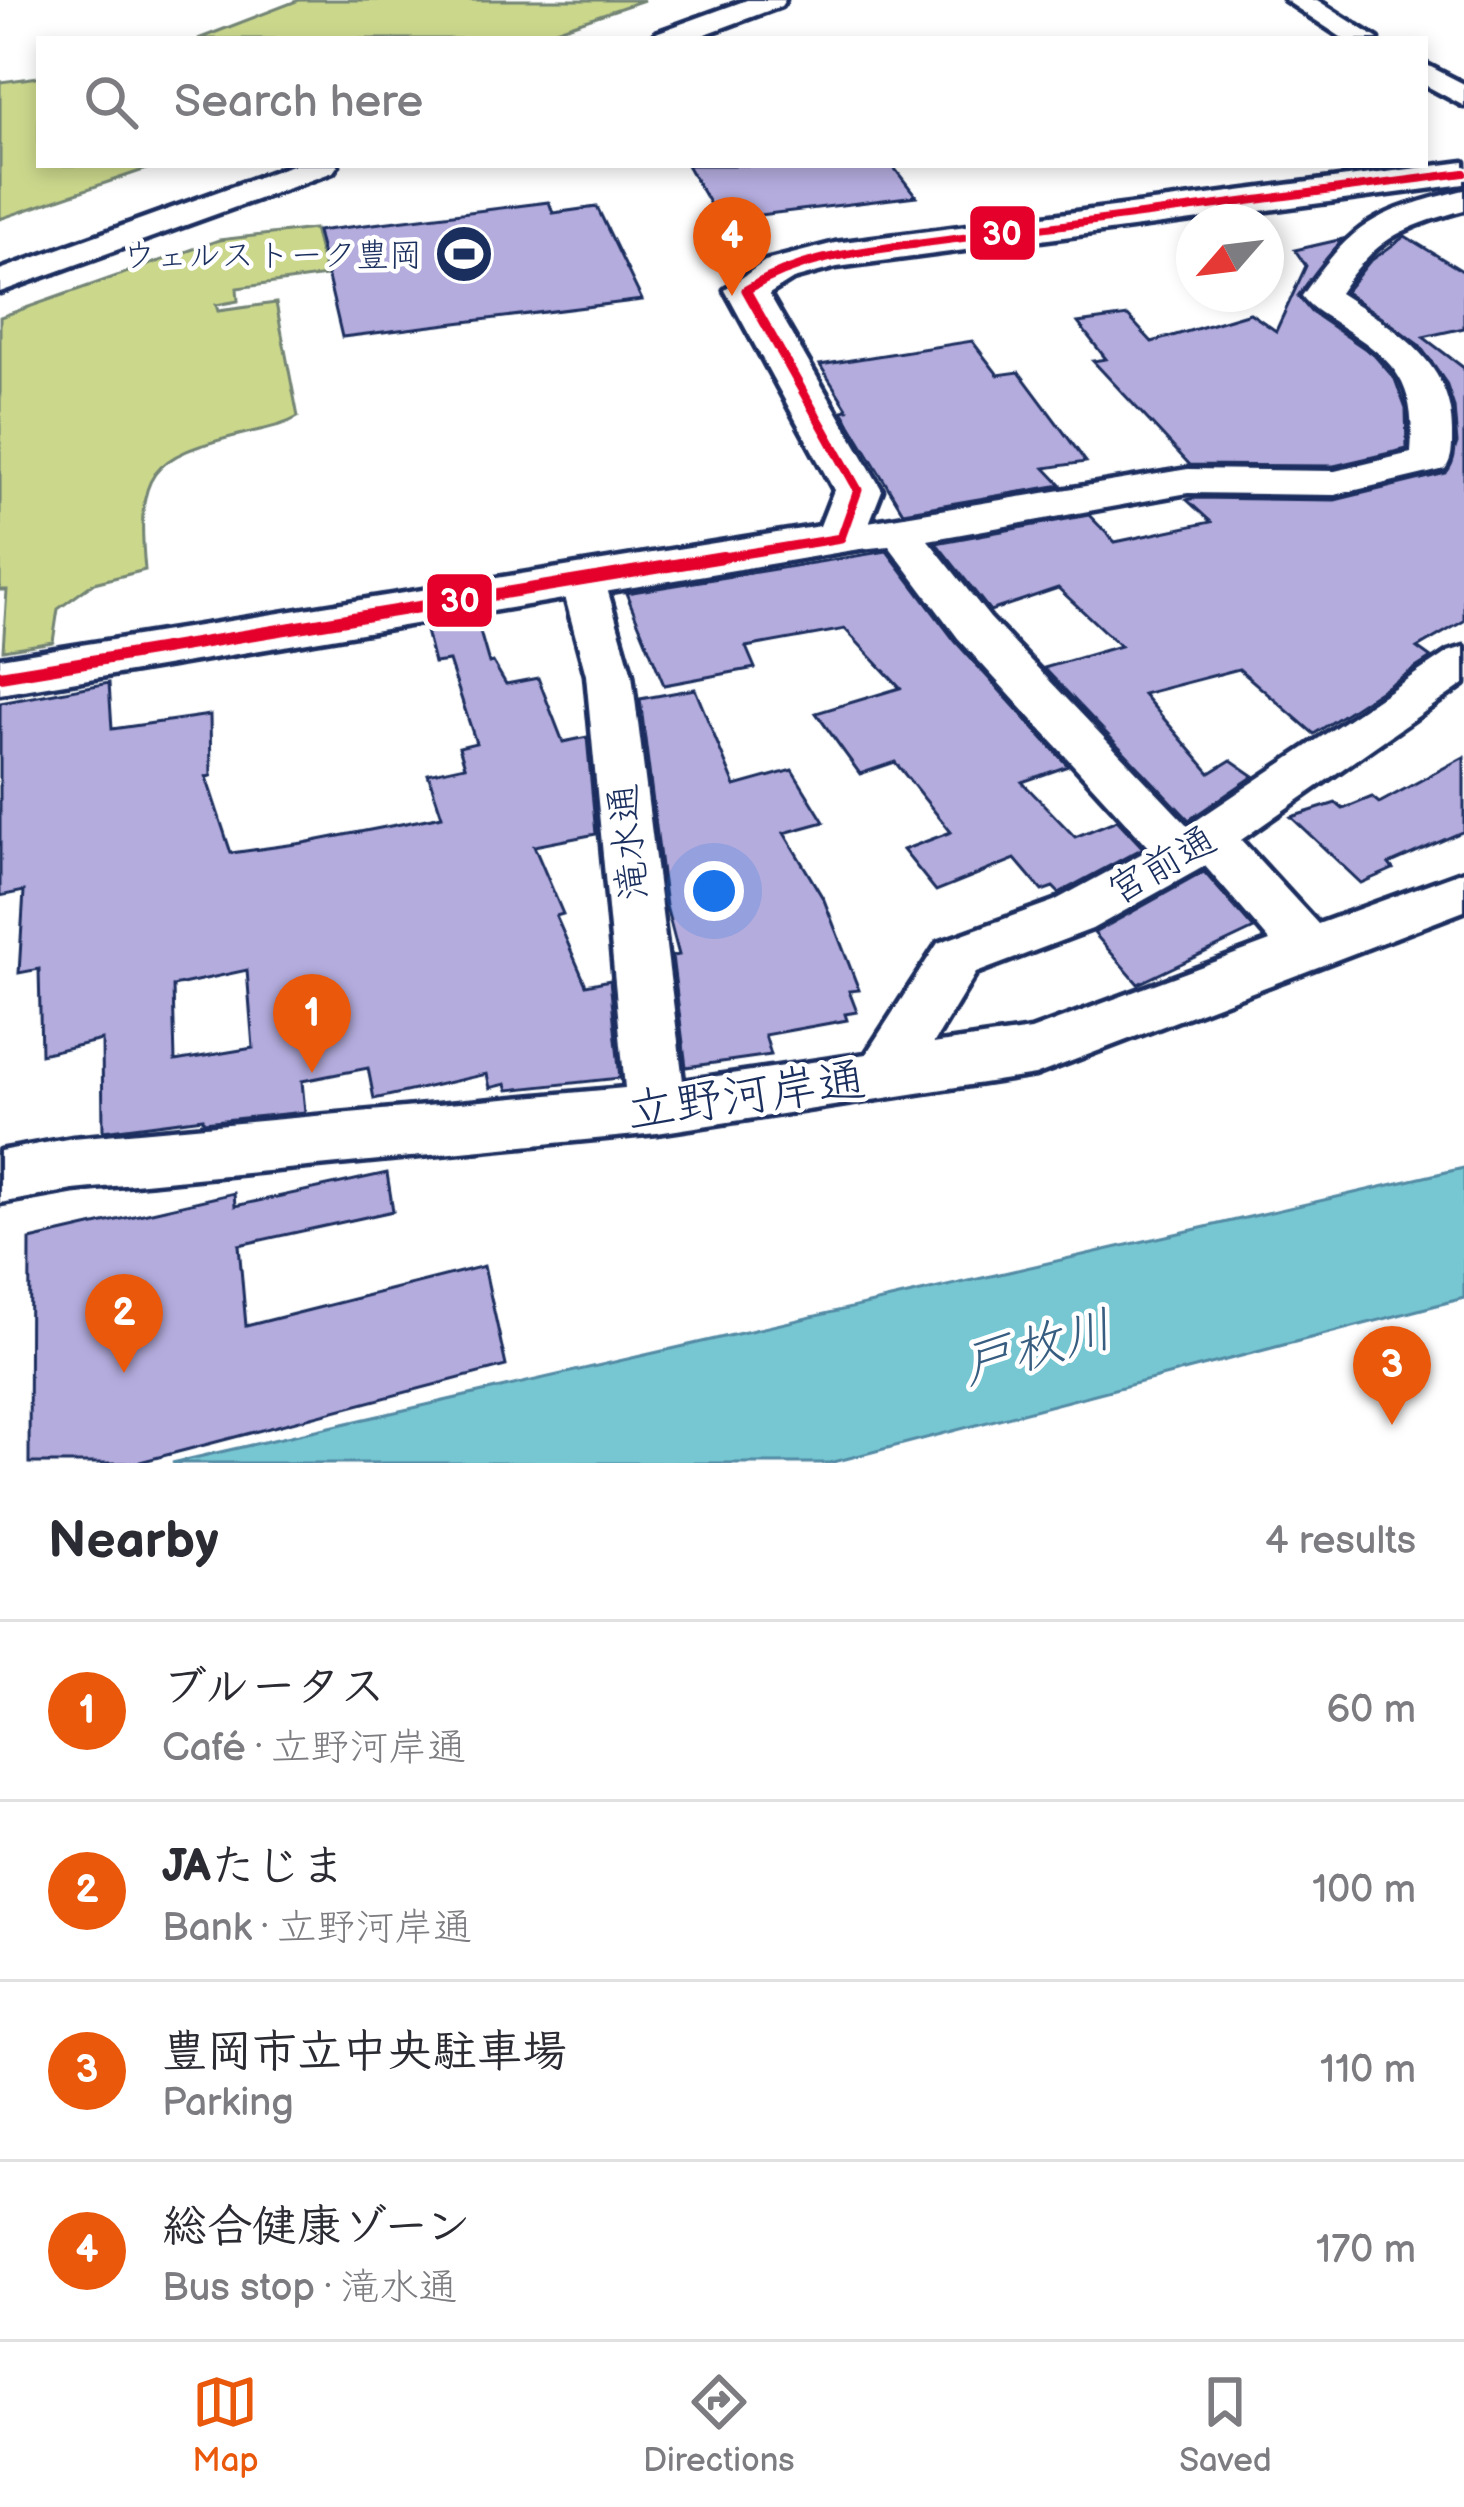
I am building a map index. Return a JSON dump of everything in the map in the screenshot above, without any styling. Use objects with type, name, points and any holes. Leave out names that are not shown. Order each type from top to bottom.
[{"type":"street","points":[[674,36],[772,0]]},
{"type":"street","points":[[1298,0],[1359,36]]},
{"type":"street","points":[[1428,75],[1464,97]]},
{"type":"street","points":[[0,282],[314,168]]},
{"type":"street","points":[[841,538],[858,490],[746,290],[779,270],[835,255],[1464,173]]},
{"type":"street","points":[[0,676],[582,578],[900,532],[1188,481],[1335,483],[1431,461],[1436,418],[1412,358],[1320,296],[1366,232],[1397,218],[1464,200]]},
{"type":"street","points":[[900,532],[974,628],[1184,854],[1214,843],[1306,946]]},
{"type":"street","name":"滝水通","points":[[582,578],[609,675],[657,1109]]},
{"type":"street","name":"宮前通","points":[[884,1075],[956,958],[1073,915],[1184,854],[1464,662]]},
{"type":"street","name":"立野河岸通","points":[[0,1177],[73,1164],[657,1109],[1035,1052],[1464,890]]},
{"type":"green space","points":[[299,0],[644,0],[538,36],[206,36]]},
{"type":"green space","points":[[36,77],[36,168],[149,168],[0,219],[0,82]]},
{"type":"green space","points":[[314,229],[326,276],[237,288],[238,301],[216,305],[218,311],[276,303],[298,417],[211,442],[168,461],[147,490],[145,570],[94,583],[58,609],[53,642],[3,650],[7,590],[0,590],[0,317],[219,240]]},
{"type":"water","name":"戸枚川","points":[[1464,1168],[1464,1298],[830,1463],[172,1463]]},
{"type":"building","points":[[689,168],[894,168],[916,196],[719,220]]},
{"type":"building","name":"ウェルストーク豊岡","points":[[549,202],[553,213],[597,207],[642,300],[342,337],[317,231]]},
{"type":"building","points":[[1405,236],[1464,272],[1464,328],[1423,337],[1464,368],[1464,621],[1417,648],[1431,658],[1314,734],[1239,669],[1143,694],[1210,773],[1231,760],[1254,776],[1189,820],[1044,668],[1120,646],[1058,588],[990,611],[936,543],[1089,515],[1115,542],[1211,522],[1187,500],[1194,498],[1335,500],[1446,473],[1457,443],[1446,383],[1419,345],[1345,292],[1369,262]]},
{"type":"building","points":[[1343,239],[1298,296],[1311,312],[1373,354],[1395,379],[1406,409],[1407,449],[1334,466],[1190,465],[1093,361],[1106,359],[1078,323],[1128,316],[1152,342],[1250,313],[1276,331],[1306,266],[1295,250]]},
{"type":"building","points":[[972,341],[998,375],[1019,372],[1086,462],[1045,468],[1061,485],[903,512],[820,365]]},
{"type":"building","points":[[887,551],[955,641],[1068,766],[1022,782],[1075,837],[1117,820],[1143,848],[1059,893],[1053,887],[1042,891],[1015,859],[936,891],[903,850],[951,832],[895,762],[860,774],[816,713],[900,688],[845,629],[746,647],[755,668],[664,685],[626,593]]},
{"type":"building","points":[[476,618],[489,663],[493,662],[506,684],[538,678],[563,742],[587,737],[596,834],[534,846],[563,914],[556,916],[586,985],[610,980],[620,1078],[508,1090],[506,1084],[490,1088],[487,1074],[374,1099],[368,1068],[302,1081],[305,1112],[103,1131],[102,1040],[41,1054],[39,969],[19,973],[24,891],[0,896],[0,703],[109,683],[112,729],[210,715],[211,776],[206,777],[231,853],[303,843],[442,816],[428,774],[465,766],[459,747],[476,743],[449,661],[434,663],[425,627]],"holes":[[[247,970],[253,1048],[175,1061],[173,986]]]},
{"type":"building","points":[[695,689],[735,786],[792,770],[824,822],[784,833],[824,900],[859,990],[849,991],[857,1012],[845,1014],[847,1020],[765,1035],[771,1055],[686,1067],[672,956],[679,955],[666,906],[640,699]]},
{"type":"building","points":[[1464,757],[1464,831],[1389,864],[1393,869],[1361,883],[1291,817],[1336,803],[1343,809],[1372,797],[1379,803]]},
{"type":"building","points":[[1204,872],[1254,929],[1138,984],[1094,933]]},
{"type":"building","points":[[387,1173],[393,1211],[239,1245],[246,1326],[484,1266],[506,1366],[136,1463],[29,1463],[30,1240],[234,1193],[235,1206]]},
{"type":"transit line","name":"30","points":[[0,676],[841,538],[858,490],[746,290],[779,270],[835,255],[1464,173]]},
{"type":"place","name":"ウェルストーク豊岡","points":[[464,254]]},
{"type":"place","name":"総合健康ゾーン","points":[[732,296]]},
{"type":"place","name":"ブルータス","points":[[312,1073]]},
{"type":"place","name":"JAたじま","points":[[124,1373]]},
{"type":"place","name":"豊岡市立中央駐車場","points":[[1392,1425]]}]
